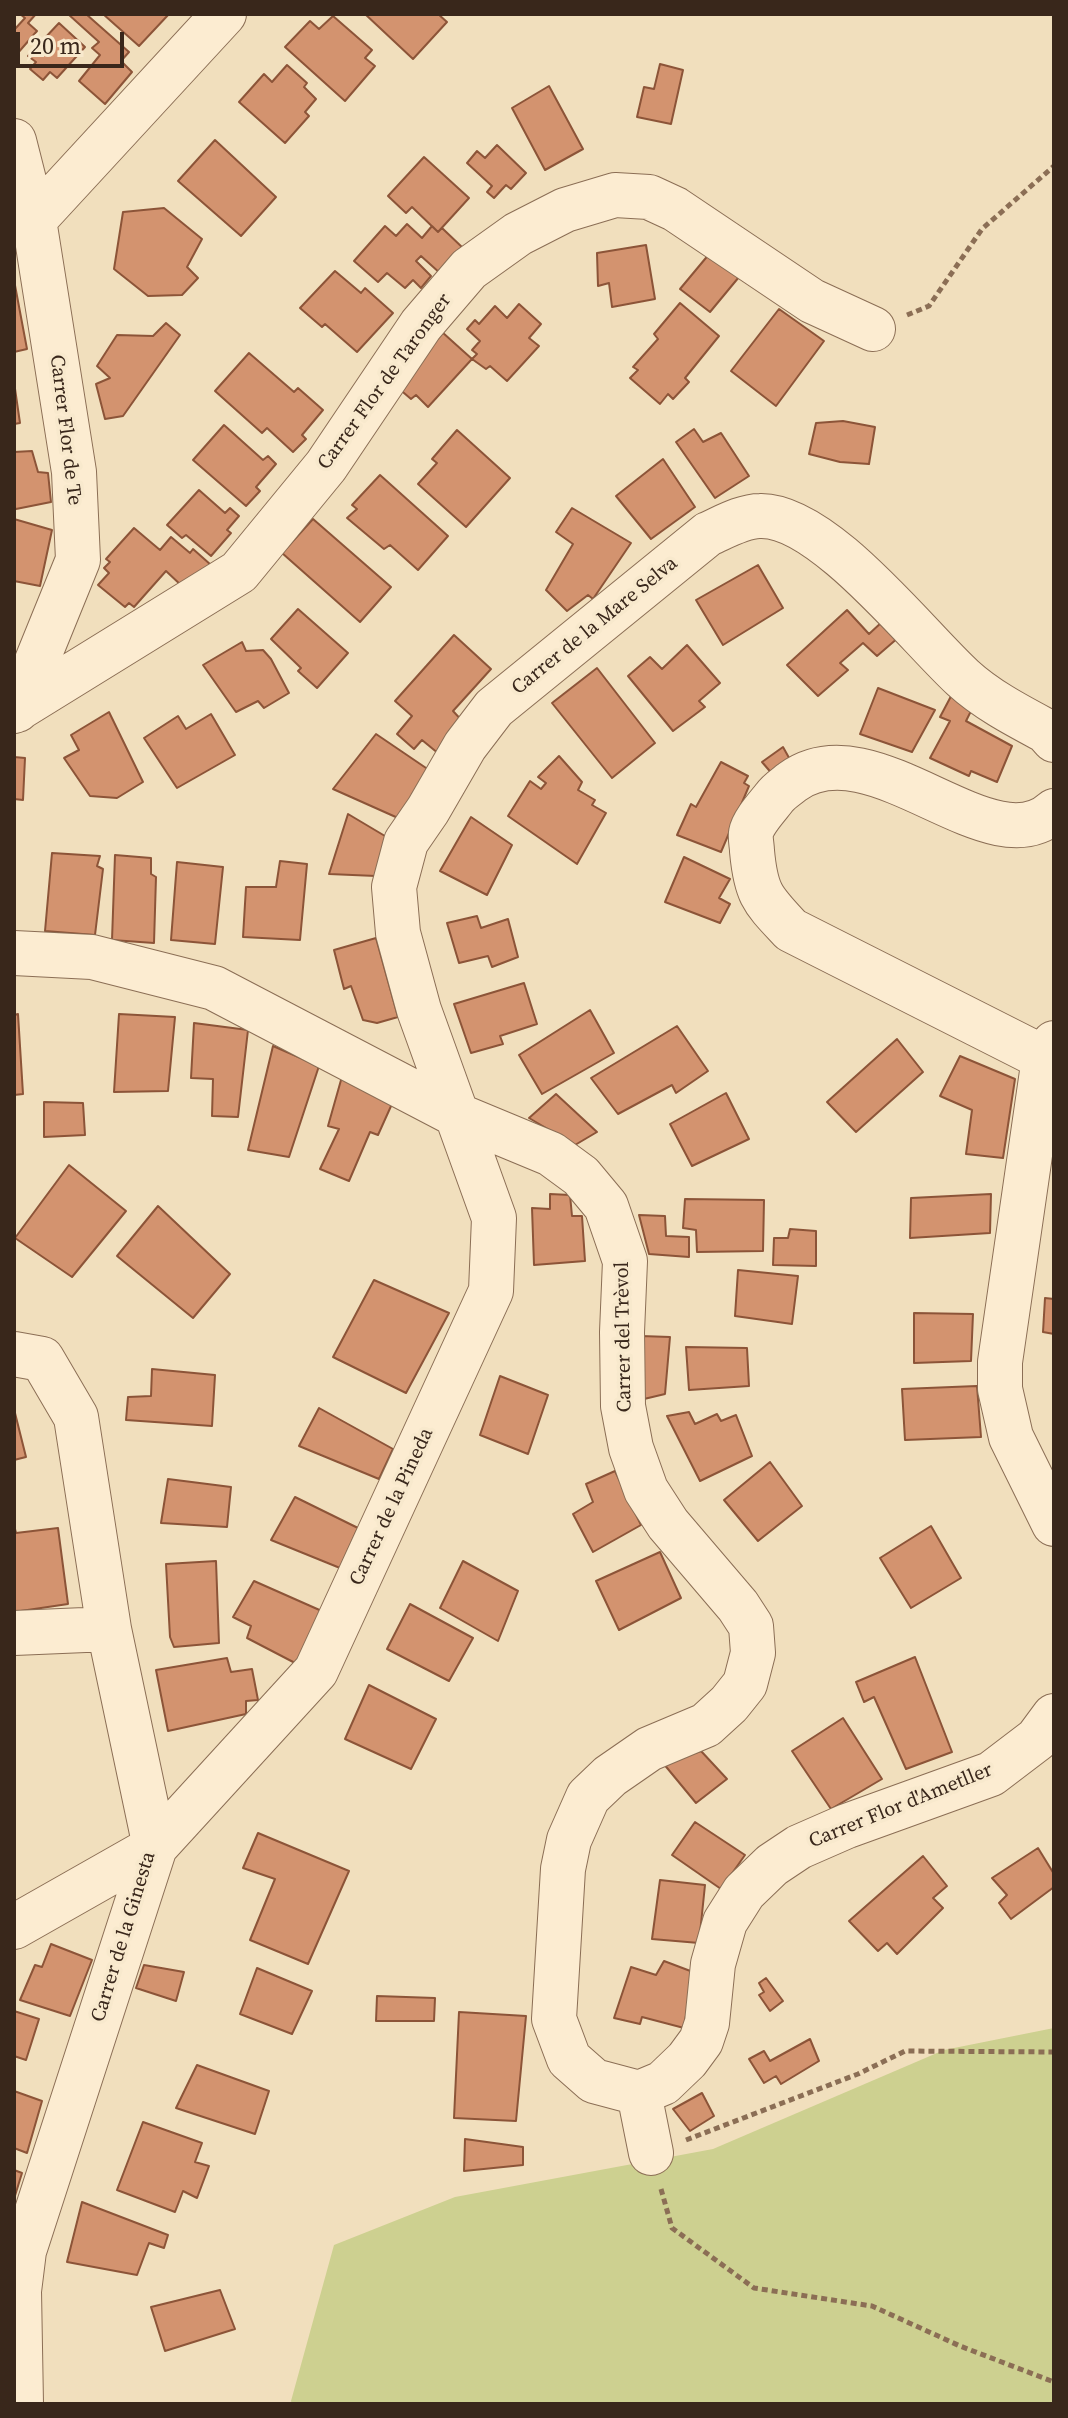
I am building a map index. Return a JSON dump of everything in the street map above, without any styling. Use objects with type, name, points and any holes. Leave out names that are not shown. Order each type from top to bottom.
[{"type":"street","points":[[34,220],[224,14]]},
{"type":"street","name":"Carrer Flor de Te","points":[[14,141],[34,220],[74,472],[78,560],[16,711]]},
{"type":"street","name":"Carrer Flor de Taronger","points":[[16,711],[239,572],[326,466],[421,325],[469,269],[518,234],[565,210],[615,195],[649,197],[675,209],[812,301],[873,329]]},
{"type":"street","name":"Carrer de la Mare Selva","points":[[457,1115],[419,1010],[398,933],[394,887],[406,842],[465,746],[494,708],[708,534],[735,522],[761,516],[805,530],[839,554],[965,680],[1016,715],[1046,731],[1054,740]]},
{"type":"street","points":[[1054,811],[1043,821],[1020,827],[996,823],[879,774],[837,767],[806,772],[777,793],[751,832],[753,866],[761,897],[791,930],[1049,1051],[1000,1362],[1000,1389],[1011,1437],[1054,1524]]},
{"type":"street","name":"Carrer del Trèvol","points":[[14,953],[92,957],[214,988],[457,1115],[551,1154],[581,1176],[606,1206],[625,1261],[623,1406],[631,1448],[646,1490],[668,1524],[738,1606],[751,1626],[753,1653],[745,1684],[729,1704],[706,1725],[649,1749],[610,1776],[588,1797],[569,1840],[562,1882],[554,2019],[569,2059],[594,2081],[639,2093]]},
{"type":"street","name":"Carrer de la Pineda","points":[[155,1847],[316,1671],[491,1291],[494,1218],[457,1115]]},
{"type":"street","name":"Carrer de la Ginesta","points":[[14,1354],[42,1359],[76,1417],[109,1629],[155,1847],[24,2251],[19,2291],[21,2404]]},
{"type":"street","points":[[14,1633],[109,1629]]},
{"type":"street","name":"Carrer Flor d'Ametller","points":[[639,2093],[663,2083],[701,2041],[707,2023],[713,1964],[725,1922],[744,1892],[772,1865],[799,1847],[847,1826],[991,1774],[1037,1739],[1054,1716]]},
{"type":"street","points":[[14,1927],[155,1847]]},
{"type":"street","points":[[639,2093],[651,2153]]},
{"type":"path","points":[[873,329],[929,306],[982,229],[1054,166]]},
{"type":"path","points":[[1054,2052],[905,2051],[858,2074],[651,2153],[672,2228],[754,2288],[872,2306],[960,2346],[1054,2382]]},
{"type":"green space","points":[[1054,2028],[1054,2404],[292,2404],[334,2245],[455,2197],[713,2149],[944,2050]]},
{"type":"building","points":[[20,14],[36,14],[28,23],[37,31],[17,54],[14,51],[14,30],[25,18]]},
{"type":"building","points":[[68,14],[86,14],[129,52],[121,61],[132,72],[105,104],[79,81],[100,55],[92,48],[99,42]]},
{"type":"building","points":[[103,14],[169,14],[139,46]]},
{"type":"building","points":[[365,14],[438,14],[447,22],[413,59]]},
{"type":"building","points":[[333,16],[372,50],[365,58],[375,66],[345,101],[285,47],[310,21],[319,29]]},
{"type":"building","points":[[59,23],[85,47],[57,78],[50,72],[43,80],[30,69],[36,62],[28,56]]},
{"type":"building","points":[[660,64],[683,70],[671,124],[637,117],[644,87],[654,89]]},
{"type":"building","points":[[287,65],[307,83],[304,87],[316,99],[305,112],[309,116],[285,143],[239,102],[264,74],[272,82]]},
{"type":"building","points":[[549,86],[583,149],[545,170],[512,108]]},
{"type":"building","points":[[215,140],[276,197],[241,236],[178,181]]},
{"type":"building","points":[[497,145],[526,173],[511,189],[506,185],[494,198],[487,192],[492,186],[467,163],[477,151],[485,158]]},
{"type":"building","points":[[424,157],[469,198],[438,232],[412,207],[406,213],[388,196]]},
{"type":"building","points":[[164,208],[202,239],[187,267],[198,278],[182,295],[148,296],[114,269],[123,212]]},
{"type":"building","points":[[407,224],[422,238],[432,226],[438,232],[442,228],[464,249],[441,274],[421,256],[416,261],[431,276],[421,288],[413,280],[405,288],[387,273],[378,282],[354,261],[385,226],[396,236]]},
{"type":"building","points":[[646,245],[655,299],[612,307],[609,283],[598,286],[597,253]]},
{"type":"building","points":[[710,253],[739,277],[710,312],[680,289]]},
{"type":"building","points":[[335,271],[361,293],[365,288],[393,313],[357,352],[325,324],[322,327],[300,308]]},
{"type":"building","points":[[14,280],[27,349],[14,352]]},
{"type":"building","points":[[680,303],[719,336],[685,378],[689,382],[673,399],[668,394],[660,404],[630,378],[638,370],[633,367],[658,339],[654,334]]},
{"type":"building","points":[[519,304],[541,324],[529,338],[539,346],[507,381],[490,366],[486,369],[472,359],[477,354],[472,350],[480,341],[467,329],[475,320],[479,324],[495,306],[507,318]]},
{"type":"building","points":[[779,309],[824,341],[776,406],[731,371]]},
{"type":"building","points":[[166,323],[180,335],[123,416],[105,419],[96,384],[110,378],[97,366],[117,335],[153,336]]},
{"type":"building","points":[[442,332],[472,359],[428,407],[416,395],[411,399],[397,387]]},
{"type":"building","points":[[249,353],[294,392],[298,388],[323,410],[302,435],[306,439],[293,452],[267,428],[262,433],[215,391]]},
{"type":"building","points":[[14,382],[20,423],[14,424]]},
{"type":"building","points":[[843,421],[875,427],[869,464],[840,462],[809,454],[816,423]]},
{"type":"building","points":[[224,425],[263,460],[268,456],[276,464],[256,487],[260,491],[246,506],[193,460]]},
{"type":"building","points":[[694,429],[703,442],[721,433],[749,476],[715,498],[676,442]]},
{"type":"building","points":[[457,430],[510,478],[466,527],[418,484],[437,463],[432,459]]},
{"type":"building","points":[[32,451],[38,472],[48,473],[51,502],[16,509],[14,452]]},
{"type":"building","points":[[663,459],[695,507],[651,539],[616,496]]},
{"type":"building","points":[[380,475],[448,536],[418,570],[390,545],[384,549],[347,518],[357,509],[352,505]]},
{"type":"building","points":[[199,490],[225,513],[230,508],[239,516],[227,530],[231,533],[211,556],[186,535],[182,538],[167,525]]},
{"type":"building","points":[[572,508],[631,543],[593,599],[588,595],[567,611],[546,590],[573,544],[556,532]]},
{"type":"building","points":[[14,519],[52,530],[40,586],[14,581]]},
{"type":"building","points":[[313,519],[391,587],[360,622],[282,553]]},
{"type":"building","points":[[134,528],[160,550],[171,537],[190,553],[193,549],[211,565],[183,587],[166,571],[134,607],[129,603],[125,607],[98,585],[109,573],[104,568],[110,562],[106,559]]},
{"type":"building","points":[[758,565],[783,608],[723,645],[696,600]]},
{"type":"building","points":[[298,609],[348,653],[317,688],[271,639]]},
{"type":"building","points":[[847,610],[869,634],[883,621],[899,637],[877,656],[863,643],[840,663],[848,670],[818,696],[787,665]]},
{"type":"building","points":[[454,635],[491,669],[453,711],[466,725],[439,754],[422,740],[414,749],[397,734],[412,716],[395,701]]},
{"type":"building","points":[[242,642],[246,651],[263,650],[289,693],[264,708],[258,701],[236,712],[203,665]]},
{"type":"building","points":[[687,645],[720,683],[699,701],[705,707],[673,731],[628,676],[650,657],[662,669]]},
{"type":"building","points":[[597,668],[655,743],[612,778],[552,703]]},
{"type":"building","points":[[958,683],[979,695],[966,721],[1012,746],[997,782],[971,771],[969,776],[930,758],[950,721],[940,717]]},
{"type":"building","points":[[878,688],[935,710],[912,752],[860,734]]},
{"type":"building","points":[[109,712],[143,782],[117,798],[90,796],[64,758],[79,750],[71,735]]},
{"type":"building","points":[[211,714],[235,755],[177,788],[144,738],[178,716],[186,729]]},
{"type":"building","points":[[376,734],[429,770],[398,818],[333,789]]},
{"type":"building","points":[[783,747],[793,765],[774,776],[762,762]]},
{"type":"building","points":[[559,756],[582,782],[578,790],[595,800],[592,805],[606,813],[577,864],[508,816],[530,781],[541,789],[546,783],[538,777]]},
{"type":"building","points":[[14,757],[25,758],[23,800],[14,799]]},
{"type":"building","points":[[721,762],[748,776],[744,783],[749,786],[721,852],[677,835],[691,804],[696,807]]},
{"type":"building","points":[[348,814],[390,839],[376,876],[329,874]]},
{"type":"building","points":[[471,817],[512,845],[487,895],[440,871]]},
{"type":"building","points":[[52,853],[100,856],[97,866],[103,869],[95,935],[45,931]]},
{"type":"building","points":[[115,855],[151,858],[151,874],[156,877],[154,943],[112,940]]},
{"type":"building","points":[[684,857],[730,879],[719,898],[730,904],[720,923],[665,902]]},
{"type":"building","points":[[280,861],[307,864],[300,940],[243,937],[246,887],[276,887]]},
{"type":"building","points":[[177,862],[223,867],[215,944],[171,940]]},
{"type":"building","points":[[477,916],[481,928],[508,919],[518,957],[492,967],[488,956],[459,963],[447,923]]},
{"type":"building","points":[[376,938],[398,1017],[377,1023],[363,1020],[351,986],[344,989],[334,950]]},
{"type":"building","points":[[524,983],[537,1024],[500,1036],[503,1044],[471,1053],[454,1004]]},
{"type":"building","points":[[590,1010],[614,1053],[542,1094],[519,1055]]},
{"type":"building","points":[[18,1014],[23,1094],[14,1095],[14,1015]]},
{"type":"building","points":[[119,1014],[175,1017],[168,1091],[114,1092]]},
{"type":"building","points":[[194,1023],[248,1030],[238,1117],[212,1116],[213,1079],[191,1078]]},
{"type":"building","points":[[677,1026],[708,1071],[676,1093],[672,1085],[618,1114],[591,1078]]},
{"type":"building","points":[[897,1039],[923,1072],[856,1132],[827,1102]]},
{"type":"building","points":[[273,1046],[319,1066],[289,1157],[248,1150]]},
{"type":"building","points":[[960,1056],[1015,1079],[1003,1158],[966,1154],[972,1110],[940,1096]]},
{"type":"building","points":[[343,1073],[396,1095],[378,1135],[370,1132],[349,1181],[320,1169],[339,1129],[328,1126]]},
{"type":"building","points":[[726,1093],[749,1139],[692,1166],[670,1124]]},
{"type":"building","points":[[556,1094],[597,1132],[575,1145],[529,1118]]},
{"type":"building","points":[[44,1102],[83,1103],[85,1135],[44,1137]]},
{"type":"building","points":[[69,1165],[126,1211],[72,1277],[15,1238]]},
{"type":"building","points":[[550,1194],[570,1195],[572,1216],[582,1216],[585,1261],[534,1265],[532,1208],[550,1209]]},
{"type":"building","points":[[991,1194],[990,1233],[910,1238],[911,1198]]},
{"type":"building","points":[[685,1199],[764,1200],[763,1251],[697,1252],[696,1230],[683,1228]]},
{"type":"building","points":[[158,1206],[230,1274],[193,1318],[117,1256]]},
{"type":"building","points":[[639,1215],[665,1216],[666,1236],[689,1237],[689,1257],[649,1254]]},
{"type":"building","points":[[790,1229],[816,1231],[816,1266],[773,1265],[774,1238],[788,1238]]},
{"type":"building","points":[[738,1270],[798,1276],[792,1324],[735,1316]]},
{"type":"building","points":[[374,1280],[449,1313],[406,1393],[333,1357]]},
{"type":"building","points":[[1045,1298],[1054,1299],[1054,1334],[1043,1332]]},
{"type":"building","points":[[914,1313],[973,1314],[971,1361],[914,1363]]},
{"type":"building","points":[[641,1336],[670,1337],[665,1394],[644,1399]]},
{"type":"building","points":[[686,1347],[747,1348],[749,1386],[689,1390]]},
{"type":"building","points":[[152,1369],[215,1375],[212,1426],[126,1420],[128,1397],[151,1396]]},
{"type":"building","points":[[500,1376],[548,1395],[528,1454],[480,1435]]},
{"type":"building","points":[[977,1386],[981,1437],[905,1440],[902,1389]]},
{"type":"building","points":[[319,1408],[393,1449],[379,1479],[299,1446]]},
{"type":"building","points":[[14,1409],[26,1457],[14,1460]]},
{"type":"building","points":[[689,1412],[695,1424],[717,1414],[721,1421],[736,1415],[752,1456],[700,1481],[667,1416]]},
{"type":"building","points":[[770,1462],[802,1506],[758,1541],[724,1500]]},
{"type":"building","points":[[615,1471],[641,1525],[593,1552],[573,1514],[593,1502],[586,1484]]},
{"type":"building","points":[[168,1479],[231,1487],[227,1527],[161,1523]]},
{"type":"building","points":[[295,1497],[358,1528],[340,1568],[271,1540]]},
{"type":"building","points":[[14,1525],[16,1533],[58,1528],[68,1604],[14,1612]]},
{"type":"building","points":[[931,1526],[961,1578],[911,1608],[880,1558]]},
{"type":"building","points":[[660,1552],[681,1598],[619,1630],[596,1581]]},
{"type":"building","points":[[216,1561],[219,1643],[174,1647],[170,1637],[166,1564]]},
{"type":"building","points":[[463,1561],[518,1591],[498,1641],[440,1608]]},
{"type":"building","points":[[254,1581],[324,1612],[297,1664],[247,1638],[251,1626],[233,1617]]},
{"type":"building","points":[[410,1604],[473,1638],[449,1681],[387,1649]]},
{"type":"building","points":[[915,1657],[952,1752],[906,1769],[874,1697],[864,1702],[856,1682]]},
{"type":"building","points":[[227,1658],[231,1672],[252,1669],[258,1700],[246,1701],[246,1714],[168,1731],[156,1670]]},
{"type":"building","points":[[369,1685],[436,1719],[411,1769],[345,1739]]},
{"type":"building","points":[[843,1718],[882,1779],[831,1809],[792,1751]]},
{"type":"building","points":[[701,1751],[727,1779],[696,1803],[663,1763]]},
{"type":"building","points":[[695,1822],[745,1855],[721,1889],[672,1855]]},
{"type":"building","points":[[258,1833],[349,1871],[308,1964],[250,1940],[275,1879],[243,1868]]},
{"type":"building","points":[[1038,1848],[1054,1874],[1054,1887],[1011,1919],[999,1903],[1007,1895],[992,1878]]},
{"type":"building","points":[[923,1856],[947,1886],[933,1898],[943,1908],[897,1954],[887,1943],[878,1951],[849,1921]]},
{"type":"building","points":[[660,1880],[705,1885],[699,1943],[652,1939]]},
{"type":"building","points":[[51,1944],[92,1960],[70,2016],[20,2000],[35,1965],[42,1967]]},
{"type":"building","points":[[664,1961],[693,1972],[684,2028],[642,2017],[640,2024],[614,2018],[631,1967],[656,1975]]},
{"type":"building","points":[[144,1965],[184,1972],[176,2001],[136,1988]]},
{"type":"building","points":[[257,1968],[312,1991],[292,2034],[240,2014]]},
{"type":"building","points":[[766,1978],[783,2001],[770,2011],[759,1995],[764,1992],[759,1983]]},
{"type":"building","points":[[377,1996],[435,1998],[434,2021],[376,2021]]},
{"type":"building","points":[[14,2011],[39,2019],[26,2060],[14,2056]]},
{"type":"building","points":[[459,2012],[526,2016],[516,2121],[454,2118]]},
{"type":"building","points":[[810,2039],[819,2061],[781,2084],[776,2076],[764,2083],[749,2059],[764,2051],[770,2061]]},
{"type":"building","points":[[197,2065],[269,2091],[255,2134],[176,2108]]},
{"type":"building","points":[[14,2091],[42,2101],[27,2153],[14,2148]]},
{"type":"building","points":[[702,2093],[714,2116],[690,2131],[673,2109]]},
{"type":"building","points":[[143,2122],[202,2143],[195,2162],[209,2166],[197,2198],[183,2191],[175,2212],[117,2190]]},
{"type":"building","points":[[465,2139],[523,2147],[523,2165],[464,2171]]},
{"type":"building","points":[[14,2170],[22,2173],[14,2199]]},
{"type":"building","points":[[82,2202],[168,2235],[164,2248],[149,2243],[137,2275],[67,2262]]},
{"type":"building","points":[[220,2290],[235,2329],[165,2351],[151,2307]]}]
